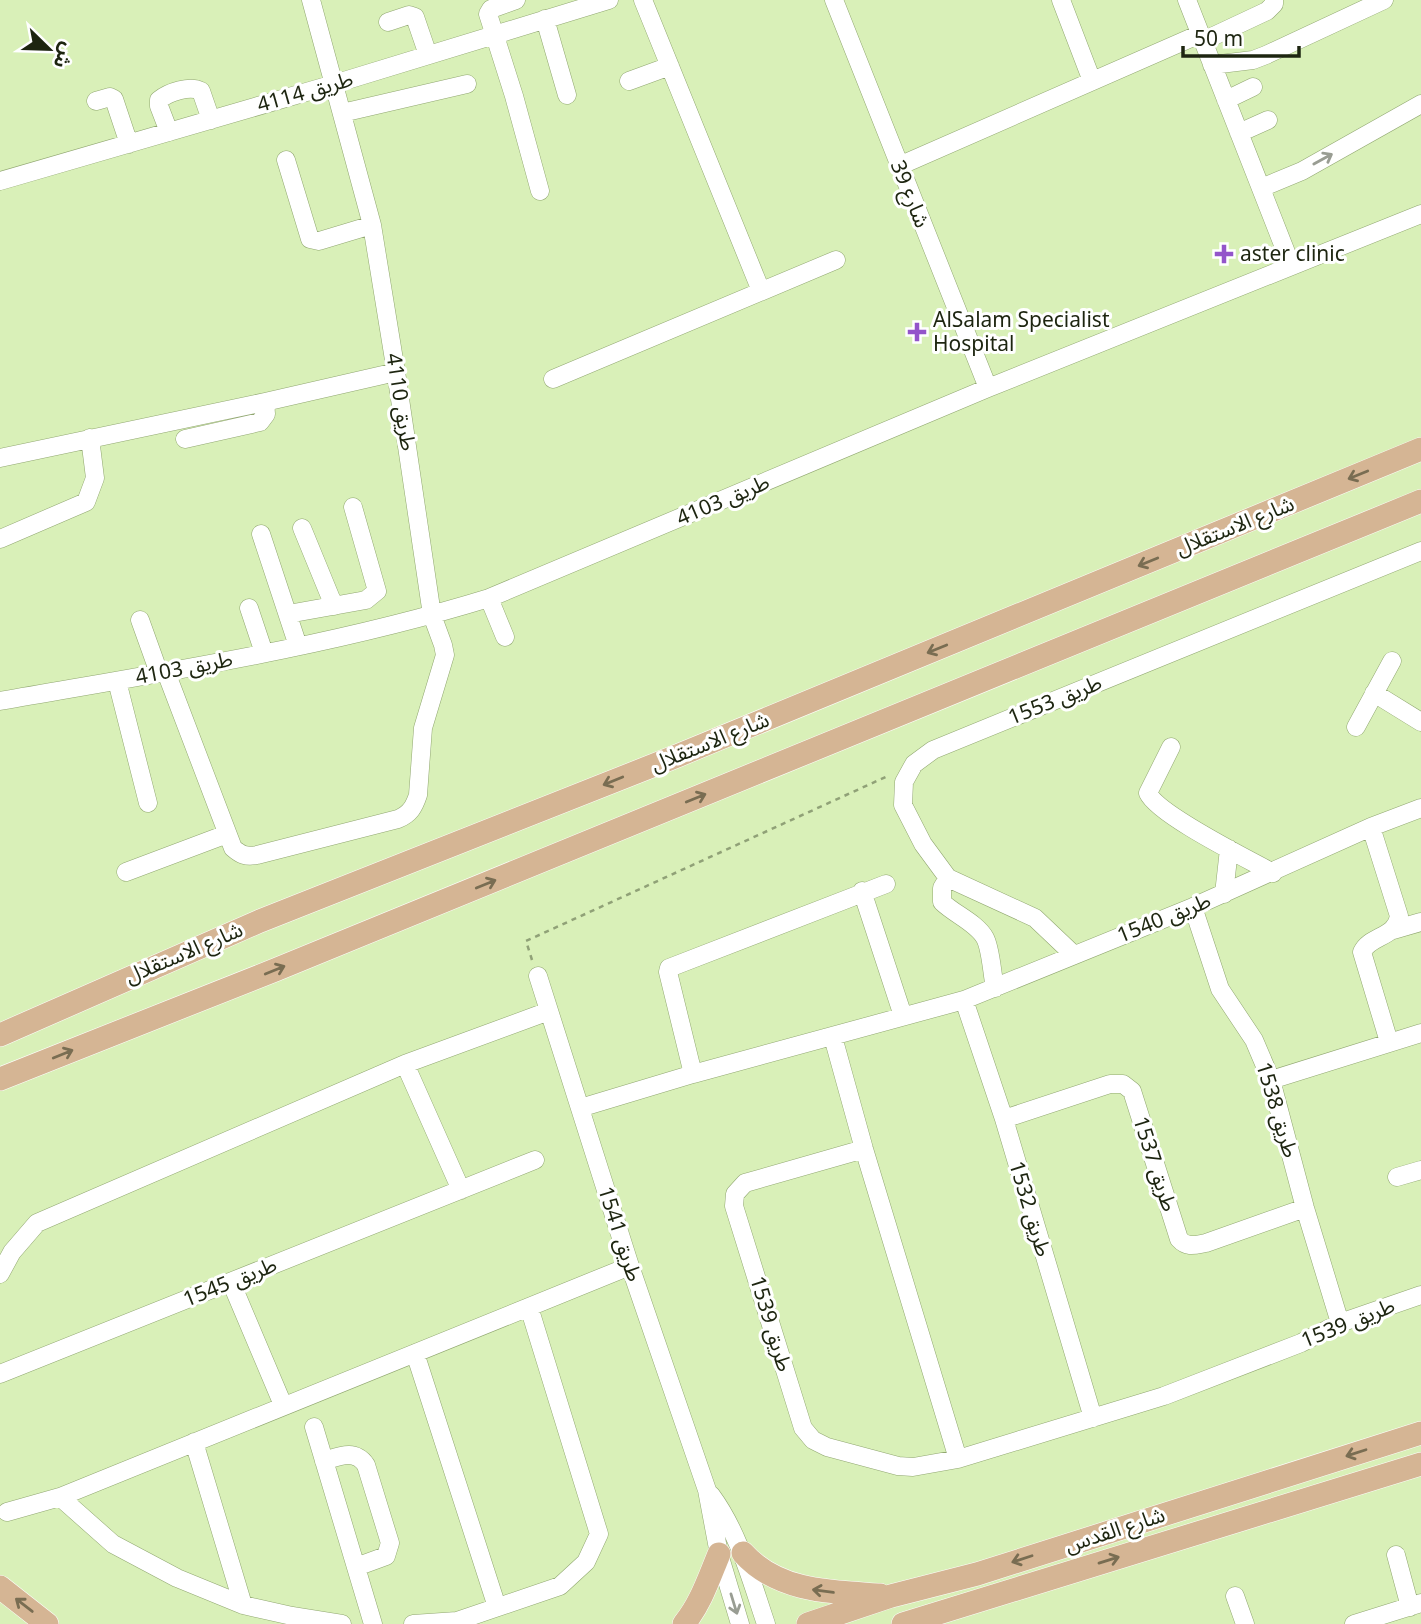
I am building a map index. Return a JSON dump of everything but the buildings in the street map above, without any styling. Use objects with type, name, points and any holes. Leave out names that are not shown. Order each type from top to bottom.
[{"type":"main road","name":"شارع الاستقلال","points":[[0,1035],[260,921],[677,756],[1421,449]]},
{"type":"main road","points":[[0,1079],[275,970],[1421,501]]},
{"type":"main road","name":"شارع القدس","points":[[808,1624],[891,1596],[977,1574],[1421,1433]]},
{"type":"main road","name":"شارع القدس","points":[[903,1624],[1421,1464]]},
{"type":"main road","points":[[743,1553],[752,1564],[769,1574],[805,1588],[824,1592],[891,1596]]},
{"type":"main road","points":[[684,1624],[706,1587],[719,1554]]},
{"type":"main road","points":[[0,1587],[47,1624]]},
{"type":"street","name":"طريق 4110","points":[[228,834],[233,848],[248,857],[407,815],[415,805],[418,795],[423,728],[445,655],[432,615],[372,225],[311,0]]},
{"type":"street","points":[[540,191],[488,16],[489,10],[519,0],[538,22],[568,95]]},
{"type":"street","name":"طريق 4114","points":[[0,181],[334,84],[609,0]]},
{"type":"street","points":[[643,0],[761,291]]},
{"type":"street","name":"شارع 39","points":[[834,0],[988,388]]},
{"type":"street","points":[[1061,0],[1092,81]]},
{"type":"street","points":[[1187,0],[1291,265]]},
{"type":"street","points":[[899,166],[1092,81],[1267,11],[1274,0]]},
{"type":"street","points":[[1212,65],[1253,60],[1384,0]]},
{"type":"street","points":[[387,22],[409,15],[415,17],[428,55]]},
{"type":"street","points":[[629,81],[670,66]]},
{"type":"street","points":[[342,113],[467,84]]},
{"type":"street","points":[[1226,100],[1253,87]]},
{"type":"street","points":[[169,132],[159,100],[191,88],[201,91],[211,120]]},
{"type":"street","points":[[96,102],[108,97],[114,99],[129,144]]},
{"type":"street","points":[[1261,188],[1302,171],[1421,104]]},
{"type":"street","points":[[1239,132],[1268,120]]},
{"type":"street","points":[[286,160],[310,239],[319,241],[372,225]]},
{"type":"street","name":"طريق 4103","points":[[0,701],[298,646],[432,615],[489,598],[988,388],[1421,214]]},
{"type":"street","points":[[553,379],[836,260]]},
{"type":"street","points":[[0,458],[396,372]]},
{"type":"street","points":[[181,420],[186,446],[260,422],[265,418],[265,402]]},
{"type":"street","points":[[0,539],[86,502],[95,478],[90,438]]},
{"type":"street","points":[[288,614],[366,600],[377,591],[353,507]]},
{"type":"street","points":[[302,528],[334,606]]},
{"type":"street","points":[[261,534],[298,646]]},
{"type":"street","name":"طريق 1553","points":[[914,764],[933,750],[1421,551]]},
{"type":"street","points":[[489,598],[505,636]]},
{"type":"street","points":[[248,608],[264,653]]},
{"type":"street","points":[[126,872],[228,834],[140,620]]},
{"type":"street","points":[[1356,726],[1392,661]]},
{"type":"street","points":[[117,681],[148,803]]},
{"type":"street","points":[[1374,693],[1421,722]]},
{"type":"street","points":[[1171,747],[1148,793],[1150,797],[1195,830],[1273,873]]},
{"type":"street","points":[[914,764],[904,782],[903,805],[923,844],[948,878],[1035,918],[1074,955]]},
{"type":"street","name":"طريق 1540","points":[[580,1108],[693,1074],[964,1000],[1224,894],[1421,808]]},
{"type":"street","points":[[1371,828],[1399,909],[1398,924],[1393,930]]},
{"type":"street","points":[[1224,894],[1229,849]]},
{"type":"street","points":[[948,878],[942,888],[942,902],[986,938],[995,988]]},
{"type":"street","points":[[693,1074],[669,968],[862,891],[886,884]]},
{"type":"street","points":[[862,891],[903,1016]]},
{"type":"street","name":"طريق 1538","points":[[1193,907],[1220,989],[1254,1040],[1271,1080],[1305,1208],[1340,1323]]},
{"type":"street","points":[[1389,1042],[1362,953],[1366,945],[1393,930],[1421,922]]},
{"type":"street","points":[[1044,928],[1044,967]]},
{"type":"street","name":"طريق 1541","points":[[538,976],[630,1266],[707,1489],[719,1554],[740,1624]]},
{"type":"street","name":"طريق 1532","points":[[964,1000],[1004,1119],[1093,1418]]},
{"type":"street","points":[[0,1274],[12,1252],[37,1223],[405,1065],[549,1011]]},
{"type":"street","points":[[1271,1080],[1421,1033]]},
{"type":"street","points":[[833,1037],[958,1459]]},
{"type":"street","points":[[405,1065],[461,1190]]},
{"type":"street","name":"طريق 1537","points":[[1004,1119],[1110,1084],[1123,1084],[1132,1091],[1179,1239],[1184,1244],[1192,1246],[1206,1243],[1305,1208]]},
{"type":"street","name":"طريق 1539","points":[[864,1149],[745,1183],[735,1194],[734,1206],[803,1428],[813,1440],[827,1447],[898,1466],[913,1467],[958,1459],[1164,1396],[1301,1343],[1340,1323],[1421,1295]]},
{"type":"street","name":"طريق 1545","points":[[0,1374],[535,1160]]},
{"type":"street","points":[[1397,1177],[1421,1170]]},
{"type":"street","points":[[7,1513],[60,1497],[630,1266]]},
{"type":"street","points":[[231,1282],[283,1405]]},
{"type":"street","points":[[412,1624],[457,1621],[560,1586],[586,1562],[599,1534],[529,1307]]},
{"type":"street","points":[[415,1353],[496,1607]]},
{"type":"street","points":[[314,1427],[373,1624]]},
{"type":"street","points":[[194,1442],[243,1605]]},
{"type":"street","points":[[324,1461],[347,1454],[355,1454],[361,1458],[366,1465],[386,1530],[390,1548],[386,1556],[356,1567]]},
{"type":"street","name":"طريق 1541","points":[[707,1489],[726,1518],[743,1553],[766,1624]]},
{"type":"street","points":[[60,1497],[113,1544],[177,1578],[243,1605],[342,1624]]},
{"type":"street","points":[[1354,1624],[1415,1605],[1396,1555]]},
{"type":"street","points":[[1235,1596],[1245,1624]]},
{"type":"path","points":[[538,976],[526,941],[914,764]]},
{"type":"place","name":"aster clinic","points":[[1224,254]]},
{"type":"place","name":"AlSalam Specialist Hospital","points":[[917,332]]}]
